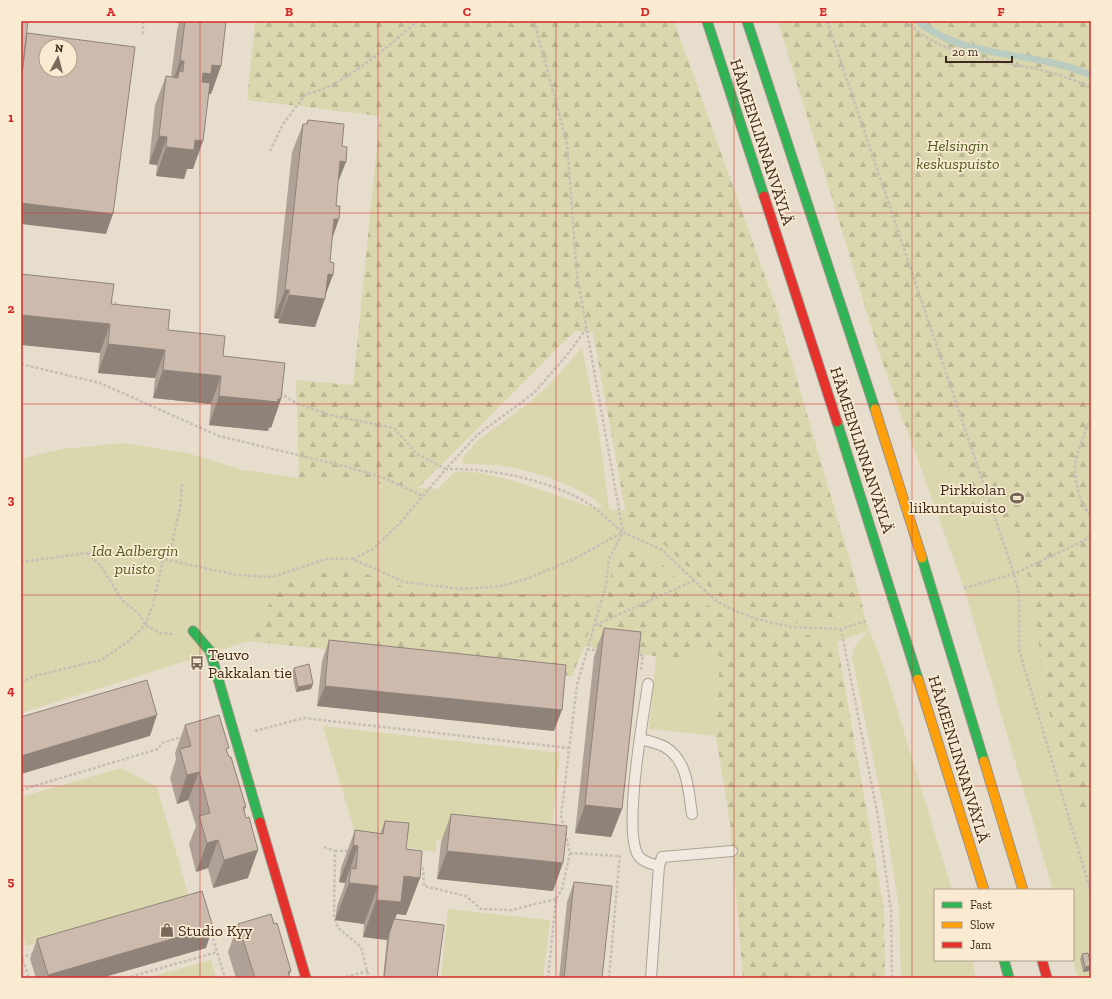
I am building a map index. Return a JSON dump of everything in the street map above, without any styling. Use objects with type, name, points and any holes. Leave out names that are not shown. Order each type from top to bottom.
[{"type":"main road","name":"HÄMEENLINNANVÄYLÄ","points":[[706,21],[861,496],[984,889]]},
{"type":"main road","name":"HÄMEENLINNANVÄYLÄ","points":[[747,21],[911,520],[1023,889]]},
{"type":"main road","points":[[193,631],[210,651],[306,978]]},
{"type":"main road","points":[[1004,961],[1009,978]]},
{"type":"main road","points":[[1042,961],[1047,978]]},
{"type":"lane","points":[[648,684],[634,791],[632,831],[638,856],[647,863],[659,866]]},
{"type":"lane","points":[[641,739],[663,746],[677,756],[684,769],[692,814]]},
{"type":"lane","points":[[651,978],[659,866],[662,857],[732,851]]},
{"type":"path","points":[[143,21],[143,34]]},
{"type":"path","points":[[270,151],[283,124],[306,94],[318,92],[368,62],[418,21]]},
{"type":"path","points":[[534,21],[567,142],[577,275],[623,532],[609,559],[606,585],[596,624],[577,685],[561,816],[570,853],[562,889],[556,899],[548,978]]},
{"type":"path","points":[[826,21],[1014,574],[1019,594],[1019,650],[1091,892]]},
{"type":"path","points":[[906,21],[932,41],[960,53],[1045,71],[1091,87]]},
{"type":"path","points":[[109,299],[122,307]]},
{"type":"path","points":[[353,559],[373,549],[399,524],[477,435],[534,393],[567,355],[586,329]]},
{"type":"path","points":[[21,364],[100,384],[219,436],[348,467],[384,478],[423,496]]},
{"type":"path","points":[[277,392],[296,403],[330,415],[394,428],[417,454],[446,469],[465,468],[503,474],[557,489],[589,504],[623,532],[662,550],[715,600],[731,609],[756,619],[792,627],[841,630],[866,621]]},
{"type":"path","points":[[1091,418],[1075,467],[1077,485],[1087,512],[1091,517]]},
{"type":"path","points":[[21,683],[34,676],[100,660],[129,641],[145,625],[153,605],[163,559],[170,552],[180,508],[182,484]]},
{"type":"path","points":[[21,562],[87,553],[116,553],[163,559],[237,575],[272,577],[326,559],[353,559],[404,582],[462,589],[501,586],[530,578],[576,558],[623,532]]},
{"type":"path","points":[[964,588],[1014,574],[1087,539],[1091,533]]},
{"type":"path","points":[[87,553],[101,566],[122,600],[140,616],[145,625],[168,635]]},
{"type":"path","points":[[596,624],[695,580]]},
{"type":"path","points":[[841,630],[878,817],[892,910],[892,978]]},
{"type":"path","points":[[236,736],[304,718],[569,748]]},
{"type":"path","points":[[21,790],[158,750],[162,743],[185,736]]},
{"type":"path","points":[[324,847],[335,851],[353,851]]},
{"type":"path","points":[[335,851],[334,916],[338,928],[361,947],[369,978]]},
{"type":"path","points":[[570,853],[638,856]]},
{"type":"path","points":[[609,978],[619,856]]},
{"type":"path","points":[[417,863],[423,868],[424,886],[466,896],[481,909],[512,910],[556,899]]},
{"type":"path","points":[[210,927],[225,978]]},
{"type":"path","points":[[28,978],[21,956],[37,952]]},
{"type":"path","points":[[126,978],[218,952]]},
{"type":"path","points":[[346,977],[368,970]]},
{"type":"green space","points":[[255,21],[674,21],[776,307],[863,607],[826,622],[797,623],[760,617],[719,596],[665,545],[629,530],[593,333],[575,331],[419,487],[299,478],[296,380],[353,385],[380,116],[247,100]]},
{"type":"green space","name":"Pirkkolan liikuntapuisto","points":[[778,21],[1091,21],[1091,978],[1078,978],[1073,961],[1074,889],[1053,889],[964,588],[880,355]]},
{"type":"green space","name":"Pirkkolan liikuntapuisto","points":[[778,21],[1091,21],[1091,843],[1045,700],[1034,601],[1020,542],[963,496],[904,424],[880,355]]},
{"type":"green space","name":"Ida Aalbergin puisto","points":[[582,348],[598,424],[609,509],[843,536],[866,621],[887,676],[952,889],[934,889],[934,961],[972,961],[976,978],[901,978],[899,909],[884,811],[852,658],[855,646],[869,630],[837,642],[722,615],[697,599],[688,650],[720,656],[716,736],[649,729],[656,656],[584,646],[572,676],[249,641],[21,713],[21,459],[62,449],[123,443],[187,453],[243,470],[299,478],[438,489],[454,473],[464,471],[497,477],[539,489],[585,505],[604,508],[584,493],[544,476],[517,468],[496,465],[468,464],[462,462],[463,457],[477,441],[525,406],[549,385]]},
{"type":"green space","points":[[632,549],[646,553],[661,563],[697,599],[722,614],[837,642],[884,909],[885,978],[743,978],[730,823],[716,736],[720,656],[688,650],[686,660],[593,648],[608,596],[612,567],[616,556],[622,550]]},
{"type":"green space","points":[[349,568],[409,589],[446,593],[600,596],[584,646],[572,676],[249,641],[279,586],[327,572]]},
{"type":"green space","points":[[323,726],[560,753],[552,827],[560,852],[437,839],[435,852],[357,839]]},
{"type":"green space","points":[[121,768],[157,787],[189,897],[26,946],[21,928],[21,797]]},
{"type":"green space","points":[[448,909],[550,920],[543,978],[441,978]]},
{"type":"green space","points":[[211,960],[216,978],[147,978]]},
{"type":"building","points":[[21,21],[28,21],[22,73],[21,72]]},
{"type":"building","points":[[185,21],[226,21],[221,66],[212,65],[211,74],[203,73],[202,82],[210,83],[203,141],[195,140],[194,150],[166,147],[167,137],[159,136],[166,76],[178,78],[179,71],[183,72],[184,61],[180,61]]},
{"type":"building","points":[[27,33],[66,38],[38,38],[38,78],[78,78],[78,40],[135,47],[113,214],[21,203],[21,75]]},
{"type":"building","points":[[308,120],[344,124],[342,146],[347,147],[346,162],[340,161],[336,206],[340,206],[339,219],[334,219],[330,262],[334,263],[333,275],[328,274],[325,299],[289,295],[289,290],[285,290],[303,124],[307,124]]},
{"type":"building","points":[[21,274],[114,284],[111,304],[170,310],[168,330],[225,336],[223,356],[285,363],[281,399],[278,399],[278,402],[219,396],[221,376],[163,370],[165,350],[108,344],[110,324],[21,315]]},
{"type":"building","points":[[604,628],[641,632],[622,809],[585,805]]},
{"type":"building","points":[[329,640],[566,665],[562,710],[325,686]]},
{"type":"building","points":[[309,664],[313,684],[298,687],[294,668]]},
{"type":"building","points":[[147,680],[157,715],[21,756],[21,717]]},
{"type":"building","points":[[219,715],[229,748],[226,749],[229,757],[231,757],[246,807],[243,807],[246,818],[249,817],[258,850],[224,860],[218,840],[207,843],[199,816],[210,813],[199,772],[187,775],[180,749],[191,746],[185,725]]},
{"type":"building","points":[[451,814],[567,826],[563,863],[447,851]]},
{"type":"building","points":[[385,821],[409,823],[406,849],[422,851],[420,878],[404,876],[401,902],[376,900],[378,886],[349,883],[351,868],[356,869],[358,846],[353,845],[355,830],[383,834]]},
{"type":"building","points":[[574,882],[612,886],[602,978],[564,978]]},
{"type":"building","points":[[202,891],[213,927],[48,975],[37,939]]},
{"type":"building","points":[[271,914],[274,924],[277,923],[291,971],[288,972],[290,978],[255,978],[238,924]]},
{"type":"building","points":[[394,919],[444,925],[437,978],[384,978],[389,934]]},
{"type":"building","points":[[1088,953],[1091,966],[1085,967],[1082,954]]},
{"type":"waterway","points":[[918,21],[933,32],[949,40],[965,45],[982,50],[1053,63],[1091,75]]},
{"type":"traffic: fast","points":[[707,21],[764,196]]},
{"type":"traffic: fast","points":[[747,21],[875,409]]},
{"type":"traffic: fast","points":[[837,422],[918,679]]},
{"type":"traffic: fast","points":[[922,558],[984,761]]},
{"type":"traffic: fast","points":[[193,631],[210,651],[260,822]]},
{"type":"traffic: fast","points":[[1004,961],[1009,978]]},
{"type":"traffic: slow","points":[[875,409],[922,558]]},
{"type":"traffic: slow","points":[[918,679],[984,889]]},
{"type":"traffic: slow","points":[[984,761],[1023,889]]},
{"type":"traffic: jam","points":[[764,196],[837,422]]},
{"type":"traffic: jam","points":[[260,822],[306,978]]},
{"type":"traffic: jam","points":[[1042,961],[1047,978]]},
{"type":"place","name":"Pirkkolan liikuntapuisto","points":[[1017,498]]},
{"type":"place","name":"Teuvo Pakkalan tie","points":[[197,663]]},
{"type":"place","name":"Studio Kyy","points":[[167,930]]},
{"type":"park label","name":"Helsingin keskuspuisto","points":[[958,154]]}]
